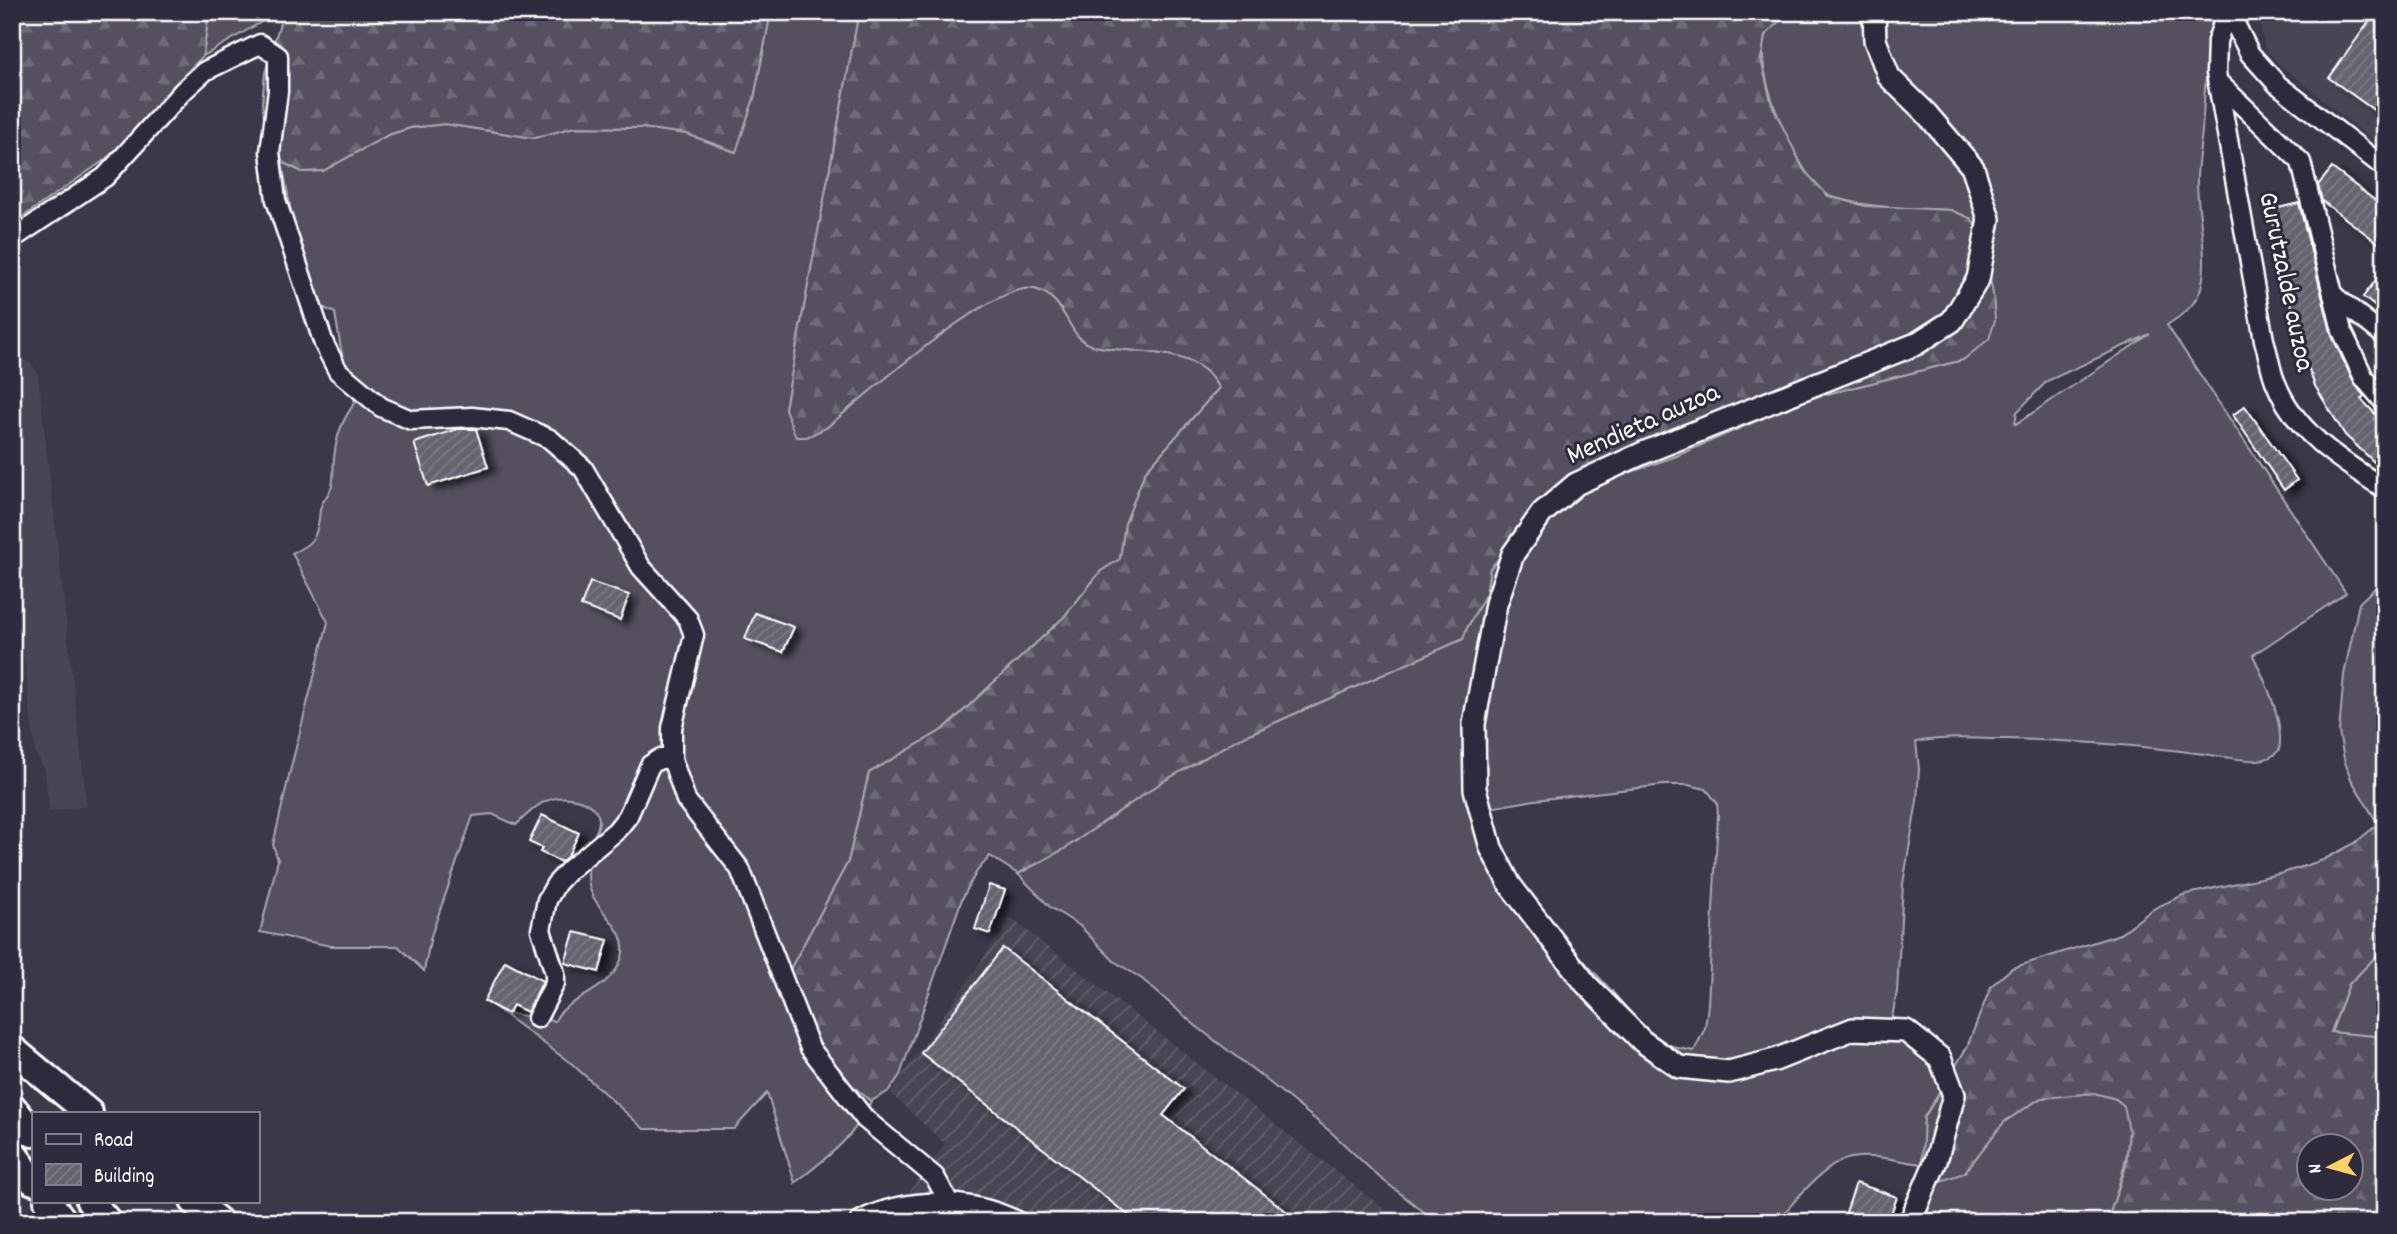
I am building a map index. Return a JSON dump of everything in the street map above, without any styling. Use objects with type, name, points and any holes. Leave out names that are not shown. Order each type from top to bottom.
[{"type":"main road","points":[[12,1049],[88,1112]]},
{"type":"main road","points":[[12,1107],[32,1132]]},
{"type":"main road","points":[[12,1152],[32,1180]]},
{"type":"main road","points":[[49,1202],[64,1222]]},
{"type":"main road","points":[[91,1202],[108,1222]]},
{"type":"main road","points":[[195,1202],[219,1222]]},
{"type":"street","name":"Mendieta auzoa","points":[[1874,12],[1875,40],[1889,77],[1926,113],[1973,168],[1989,219],[1978,279],[1952,321],[1916,344],[1643,453],[1576,484],[1542,513],[1513,554],[1496,604],[1474,724],[1475,789],[1490,848],[1510,885],[1586,985],[1642,1041],[1679,1067],[1729,1072],[1775,1060],[1853,1029],[1906,1031],[1940,1058],[1954,1095],[1936,1161],[1910,1222]]},
{"type":"street","name":"Gurutzalde auzoa","points":[[2228,12],[2217,41],[2218,82],[2264,340],[2276,383],[2295,419],[2331,455],[2385,489]]},
{"type":"street","name":"Gurutzalde auzoa","points":[[2228,12],[2250,54],[2277,84],[2385,169]]},
{"type":"street","points":[[12,239],[105,177],[183,91],[205,71],[260,44],[278,56],[278,91],[270,152],[276,200],[324,344],[338,371],[381,407],[411,420],[472,418],[509,421],[550,439],[583,468],[641,567],[688,619],[694,635],[672,728],[672,759],[686,800],[740,869],[810,1048],[865,1119],[934,1177],[950,1204]]},
{"type":"street","name":"Gurutzalde auzoa","points":[[2218,82],[2301,162],[2342,331],[2364,378],[2385,403]]},
{"type":"street","name":"Gurutzalde auzoa","points":[[2333,295],[2385,336]]},
{"type":"street","points":[[537,1018],[555,983],[555,973],[541,930],[547,900],[556,884],[569,870],[616,831],[628,816],[650,765],[659,759],[672,759]]},
{"type":"street","points":[[861,1222],[895,1209],[927,1204],[950,1204],[981,1209],[1016,1222]]},
{"type":"shaded area","points":[[2257,12],[2385,12],[2385,151],[2277,62],[2265,48]]},
{"type":"shaded area","points":[[19,359],[31,363],[38,373],[87,806],[49,812],[45,771],[35,752],[12,559],[12,361]]},
{"type":"shaded area","points":[[1011,918],[1401,1222],[887,1222],[945,1144],[890,1093]]},
{"type":"green space","points":[[12,12],[209,12],[203,56],[174,85],[141,127],[106,159],[12,224]]},
{"type":"green space","points":[[209,12],[261,12],[263,21],[203,56]]},
{"type":"green space","points":[[771,12],[859,12],[785,409],[826,428],[960,321],[990,302],[1016,291],[1035,289],[1055,301],[1072,328],[1085,342],[1094,346],[1182,358],[1206,371],[1219,388],[1145,472],[1125,524],[1120,559],[1101,571],[1064,617],[944,729],[869,773],[848,862],[787,975],[825,1063],[871,1101],[848,1137],[795,1183],[767,1093],[734,1129],[644,1129],[572,1064],[490,1004],[507,1013],[555,1021],[567,1007],[608,979],[622,957],[622,939],[595,900],[589,885],[590,856],[599,819],[595,810],[583,802],[554,798],[534,809],[516,825],[492,814],[473,816],[431,936],[424,971],[398,946],[331,946],[260,932],[278,860],[273,845],[328,622],[292,553],[311,541],[317,531],[320,507],[332,486],[338,436],[355,403],[335,313],[322,307],[295,234],[282,162],[302,172],[323,171],[388,135],[410,128],[445,124],[534,138],[574,127],[642,128],[687,134],[735,152],[754,98]]},
{"type":"green space","points":[[771,12],[754,98],[736,152],[687,134],[642,128],[574,127],[534,138],[445,124],[410,128],[388,135],[323,171],[302,172],[282,162],[267,136],[262,103],[265,73],[283,13]]},
{"type":"green space","points":[[859,12],[1793,12],[1779,21],[1765,36],[1761,60],[1772,105],[1804,170],[1828,196],[1866,206],[1951,210],[1972,219],[1983,243],[1995,320],[1989,339],[1963,360],[1807,399],[1676,456],[1580,490],[1510,547],[1490,568],[1486,593],[1463,639],[1236,740],[1162,782],[1064,849],[1018,874],[990,856],[977,871],[962,899],[900,1075],[889,1091],[871,1101],[825,1063],[787,975],[848,862],[869,773],[944,729],[1064,617],[1101,571],[1120,559],[1125,524],[1145,472],[1219,388],[1206,371],[1182,358],[1094,346],[1085,342],[1072,328],[1055,301],[1046,294],[1035,289],[1016,291],[990,302],[960,321],[826,428],[807,437],[796,437],[785,409]]},
{"type":"green space","points":[[1793,12],[2213,12],[2197,172],[2204,250],[2203,278],[2200,291],[2191,306],[2167,325],[2346,593],[2253,655],[2273,702],[2279,727],[2279,750],[2268,758],[2246,760],[2143,747],[2061,741],[1961,738],[1916,742],[1919,769],[1917,801],[1903,884],[1897,992],[1891,1022],[1953,1069],[1924,1117],[1922,1164],[1869,1157],[1841,1161],[1811,1184],[1777,1222],[1437,1222],[1379,1177],[1332,1133],[1196,1026],[1142,979],[1114,961],[1080,926],[1050,907],[1018,874],[1064,849],[1162,782],[1236,740],[1463,639],[1486,593],[1490,568],[1510,547],[1580,490],[1676,456],[1807,399],[1963,360],[1951,210],[1884,207],[1831,197],[1817,186],[1792,147],[1771,97],[1763,53],[1767,33]],"holes":[[[2150,334],[2016,424],[2015,424],[2017,412],[2047,381]],[[1664,785],[1688,785],[1706,789],[1717,803],[1708,1004],[1705,1028],[1694,1051],[1667,1044],[1645,1028],[1556,929],[1518,880],[1503,855],[1493,830],[1489,808]]]},
{"type":"green space","points":[[2385,578],[2385,829],[2378,824],[2351,779],[2339,732],[2344,675],[2359,603]]},
{"type":"green space","points":[[2378,824],[2385,829],[2385,947],[2349,984],[2331,1032],[2385,1037],[2385,1222],[2107,1222],[2126,1166],[2129,1131],[2124,1106],[2116,1099],[2094,1093],[2041,1098],[2004,1122],[1964,1173],[1941,1181],[1932,1180],[1922,1164],[1924,1118],[1967,1047],[1991,986],[2012,968],[2120,934],[2153,909],[2183,895],[2283,873],[2323,860],[2355,843]]},
{"type":"green space","points":[[2385,947],[2385,1037],[2331,1033],[2349,984]]},
{"type":"green space","points":[[2094,1093],[2118,1100],[2128,1117],[2125,1164],[2107,1222],[1911,1222],[1932,1180],[1964,1173],[2004,1122],[2041,1098]]},
{"type":"building","points":[[2376,12],[2385,12],[2385,118],[2329,78]]},
{"type":"building","points":[[2332,168],[2385,208],[2385,248],[2322,201],[2318,185]]},
{"type":"building","points":[[2299,203],[2332,336],[2354,383],[2364,396],[2361,399],[2385,424],[2385,472],[2345,435],[2315,386],[2301,347],[2270,210]]},
{"type":"building","points":[[2385,268],[2385,314],[2363,297]]},
{"type":"building","points":[[2245,406],[2297,480],[2284,490],[2233,415]]},
{"type":"building","points":[[458,429],[476,429],[488,467],[428,486],[414,443]]},
{"type":"building","points":[[590,582],[629,595],[620,620],[581,606]]},
{"type":"building","points":[[755,613],[794,627],[783,652],[745,639]]},
{"type":"building","points":[[542,815],[579,833],[568,856],[561,862],[540,852],[542,848],[529,842]]},
{"type":"building","points":[[989,885],[1005,890],[990,934],[975,929]]},
{"type":"building","points":[[574,932],[608,940],[599,972],[565,963]]},
{"type":"building","points":[[1003,948],[1184,1089],[1163,1115],[1300,1222],[1137,1222],[921,1053]]},
{"type":"building","points":[[505,961],[543,981],[527,1012],[513,1005],[508,1014],[484,1001]]},
{"type":"building","points":[[1856,1183],[1897,1197],[1888,1222],[1854,1222],[1844,1218]]}]
